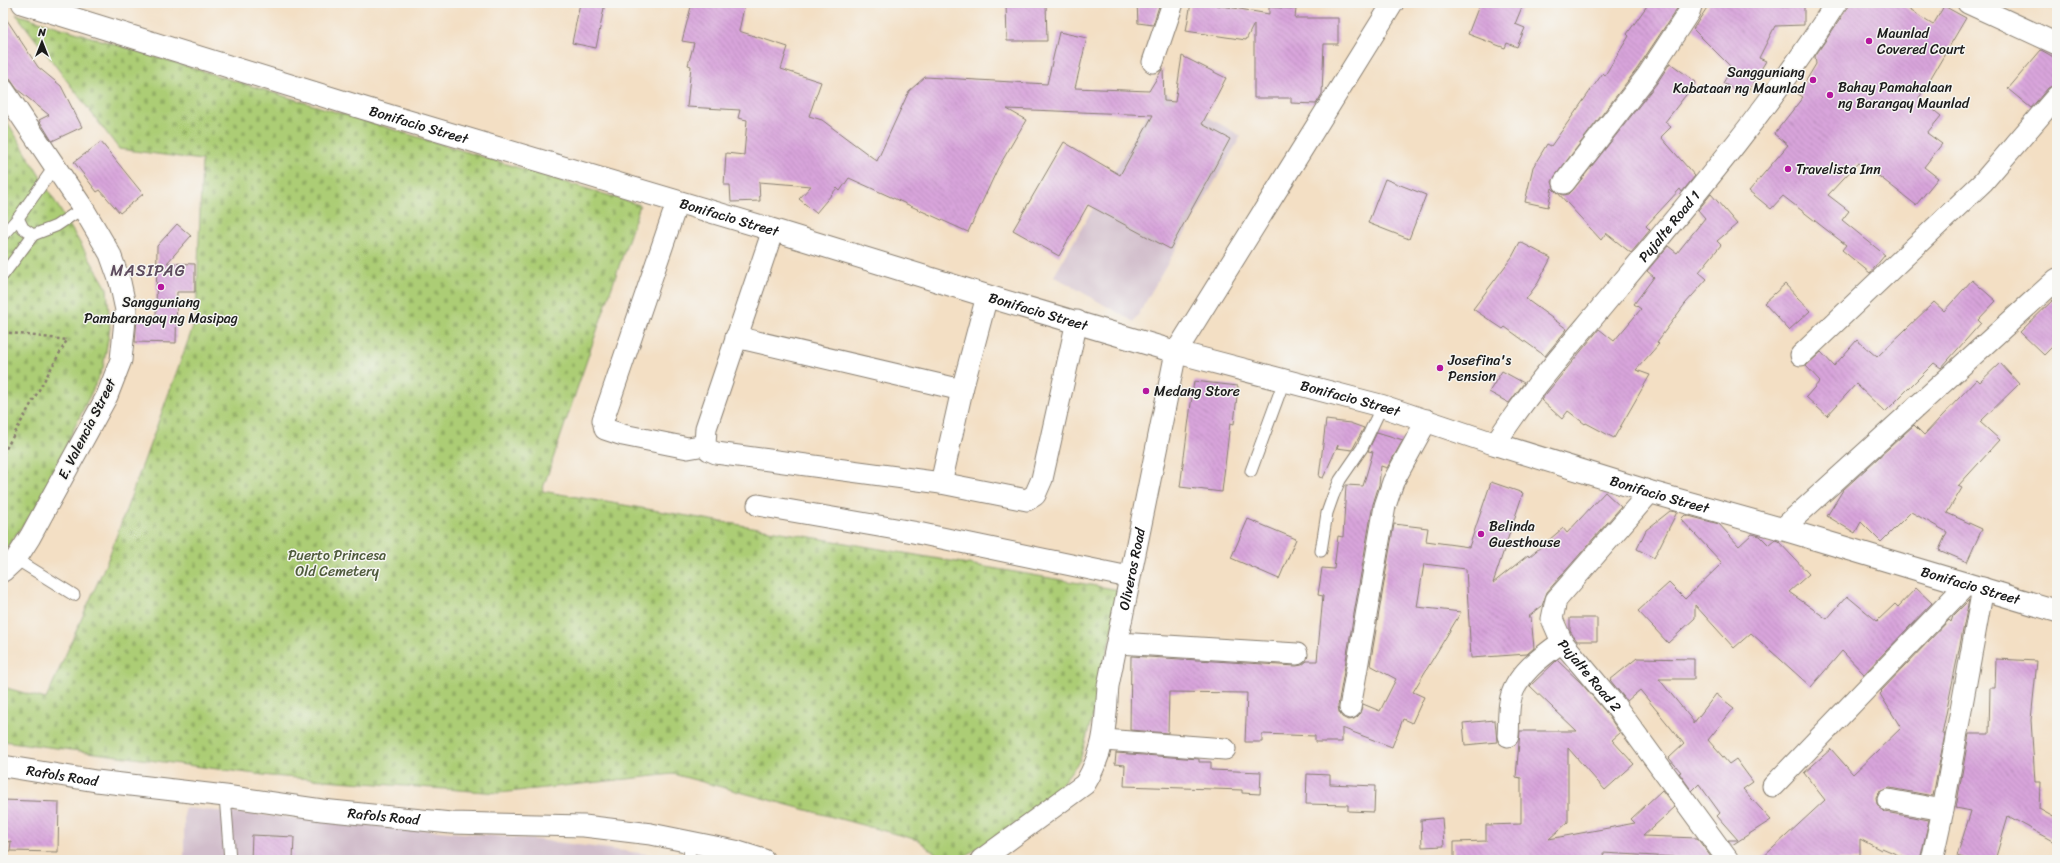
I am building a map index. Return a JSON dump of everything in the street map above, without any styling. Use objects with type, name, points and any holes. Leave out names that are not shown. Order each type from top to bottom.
[{"type":"street","name":"Bonifacio Street","points":[[23,3],[363,108],[677,203],[773,230],[986,296],[1077,321],[1176,352],[1382,406],[1495,444],[1650,492],[1782,529],[2057,611]]},
{"type":"street","points":[[1153,62],[1173,3]]},
{"type":"street","points":[[1176,352],[1393,3]]},
{"type":"street","points":[[1564,183],[1647,76],[1689,12],[1692,3]]},
{"type":"street","name":"Pujalte Road 1","points":[[1495,444],[1518,407],[1675,219],[1778,88],[1798,62],[1836,3]]},
{"type":"street","points":[[1968,3],[2057,44]]},
{"type":"street","name":"E. Valencia Street","points":[[3,89],[83,208],[110,254],[120,282],[126,310],[121,360],[107,396],[30,537],[9,565]]},
{"type":"street","points":[[1801,355],[1983,182],[2057,96]]},
{"type":"street","points":[[677,203],[604,420],[604,424],[605,429],[688,448],[705,445]]},
{"type":"street","points":[[773,230],[706,428],[705,445],[709,450],[722,454],[736,454],[941,483],[1027,500],[1035,495],[1042,479],[1077,321]]},
{"type":"street","points":[[1782,529],[2057,279]]},
{"type":"street","points":[[941,483],[962,390],[986,296]]},
{"type":"street","points":[[736,337],[962,390]]},
{"type":"street","name":"Oliveros Road","points":[[981,860],[1085,784],[1093,771],[1104,740],[1108,686],[1118,643],[1129,577],[1176,352]]},
{"type":"street","points":[[1350,708],[1385,506],[1393,482],[1427,420]]},
{"type":"street","name":"Pujalte Road 2","points":[[1650,492],[1556,600],[1552,619],[1562,642],[1619,710],[1728,860]]},
{"type":"street","points":[[758,505],[913,532],[1129,577]]},
{"type":"street","points":[[1773,786],[1975,586]]},
{"type":"street","points":[[1932,860],[1943,810],[1975,586]]},
{"type":"street","points":[[1508,736],[1510,701],[1516,684],[1544,654],[1562,642]]},
{"type":"street","points":[[1118,643],[1297,654]]},
{"type":"street","points":[[1104,740],[1225,749]]},
{"type":"street","name":"Rafols Road","points":[[3,766],[96,781],[225,796],[322,810],[451,823],[584,826],[650,834],[690,851],[735,851],[764,860]]},
{"type":"street","points":[[1888,800],[1943,810]]},
{"type":"lane","points":[[3,235],[18,218],[55,166]]},
{"type":"lane","points":[[3,275],[33,236],[56,226],[83,208]]},
{"type":"lane","points":[[18,218],[23,228],[33,236]]},
{"type":"lane","points":[[1252,471],[1284,381]]},
{"type":"lane","points":[[1321,551],[1327,513],[1333,496],[1340,480],[1362,448],[1382,406]]},
{"type":"lane","points":[[9,565],[74,595]]},
{"type":"lane","points":[[225,796],[230,860]]},
{"type":"path","points":[[3,332],[67,340],[3,454]]},
{"type":"shaded area","points":[[1161,90],[1241,136],[1134,322],[1054,276]]},
{"type":"shaded area","points":[[184,808],[540,840],[693,860],[184,860]]},
{"type":"green space","name":"Puerto Princesa Old Cemetery","points":[[16,14],[640,205],[542,491],[1120,590],[1096,704],[1080,760],[1046,804],[959,860],[943,860],[918,840],[673,774],[499,793],[271,776],[3,741],[3,687],[46,699],[108,559],[196,319],[202,160],[119,149]]},
{"type":"green space","points":[[5,118],[107,288],[110,328],[103,368],[38,504],[3,553],[3,120]]},
{"type":"building","points":[[580,3],[605,3],[596,48],[572,43]]},
{"type":"building","points":[[692,3],[745,3],[739,31],[788,47],[781,69],[821,82],[809,116],[822,120],[877,161],[909,91],[925,77],[1047,84],[1059,32],[1087,38],[1075,88],[1149,91],[1163,68],[1164,101],[1175,102],[1182,56],[1226,78],[1202,124],[1230,139],[1170,249],[1088,205],[1059,256],[1013,230],[1064,142],[1120,175],[1153,115],[1007,109],[1026,120],[998,168],[968,232],[849,178],[840,191],[837,188],[816,213],[799,199],[811,186],[759,182],[760,201],[731,202],[730,185],[724,185],[726,153],[744,155],[747,120],[738,118],[740,110],[687,107],[691,66],[688,65],[694,43],[682,41]]},
{"type":"building","points":[[1006,3],[1046,3],[1047,41],[1007,41]]},
{"type":"building","points":[[1137,3],[1160,3],[1153,25],[1138,23]]},
{"type":"building","points":[[1191,3],[1217,3],[1216,5],[1269,14],[1269,7],[1296,9],[1295,18],[1338,18],[1338,44],[1324,44],[1322,94],[1316,104],[1291,103],[1291,98],[1254,98],[1254,24],[1246,40],[1186,31]]},
{"type":"building","points":[[1480,3],[1511,3],[1522,7],[1515,24],[1525,28],[1517,47],[1507,43],[1505,48],[1468,34]]},
{"type":"building","points":[[1649,3],[1673,3],[1678,7],[1637,69],[1555,176],[1552,182],[1556,192],[1552,188],[1548,207],[1525,202],[1533,167],[1547,144],[1551,146],[1603,73],[1605,75],[1629,36],[1627,34]]},
{"type":"building","points":[[1710,3],[1785,3],[1782,7],[1804,6],[1804,25],[1775,26],[1759,58],[1766,61],[1745,96],[1723,83],[1732,68],[1693,29]]},
{"type":"building","points":[[1851,3],[1899,3],[1933,25],[1944,6],[1966,18],[1919,98],[1941,116],[1927,133],[1942,144],[1924,167],[1938,178],[1916,205],[1871,170],[1869,172],[1858,163],[1828,195],[1849,211],[1842,220],[1885,255],[1870,273],[1842,250],[1846,245],[1783,196],[1771,209],[1749,191],[1788,145],[1774,134],[1803,97],[1798,94],[1816,64],[1815,56]]},
{"type":"building","points":[[3,14],[38,67],[61,86],[82,127],[52,141],[39,120],[49,115],[17,89],[3,69]]},
{"type":"building","points":[[2041,50],[2057,59],[2057,84],[2048,88],[2031,108],[2008,89]]},
{"type":"building","points":[[1670,63],[1696,82],[1665,122],[1671,127],[1661,137],[1695,176],[1682,192],[1680,189],[1646,226],[1650,230],[1631,253],[1606,233],[1601,240],[1557,192],[1563,195],[1569,194],[1573,190],[1657,83]]},
{"type":"building","points":[[101,142],[143,194],[120,213],[100,190],[97,192],[74,162]]},
{"type":"building","points":[[1385,179],[1426,195],[1409,239],[1368,223]]},
{"type":"building","points":[[1711,194],[1737,224],[1717,241],[1721,245],[1699,272],[1707,279],[1685,304],[1657,342],[1659,344],[1636,370],[1650,375],[1614,438],[1586,423],[1585,424],[1568,411],[1562,419],[1541,400],[1599,329],[1614,341],[1641,309],[1634,304],[1654,277],[1647,271],[1668,246],[1677,253],[1705,218],[1698,210]]},
{"type":"building","points":[[177,224],[191,236],[167,263],[195,264],[195,292],[177,292],[176,343],[135,342],[137,318],[156,319],[157,246]]},
{"type":"building","points":[[1520,242],[1551,258],[1538,283],[1526,299],[1567,329],[1545,356],[1505,327],[1503,329],[1473,309],[1512,257]]},
{"type":"building","points":[[1972,280],[1996,301],[1978,320],[1981,323],[1941,368],[1934,363],[1885,412],[1856,384],[1827,416],[1806,397],[1820,381],[1806,366],[1821,352],[1834,366],[1857,340],[1877,357],[1934,302],[1944,311]]},
{"type":"building","points":[[1785,284],[1810,311],[1789,330],[1764,303]]},
{"type":"building","points":[[2057,296],[2057,342],[2044,355],[2020,332]]},
{"type":"building","points":[[2000,363],[2019,384],[1980,422],[2000,440],[1958,486],[1962,488],[1947,513],[1982,529],[1967,562],[1939,550],[1947,532],[1911,512],[1881,542],[1861,522],[1855,533],[1827,516],[1843,490],[1914,425],[1924,435],[1977,379],[1980,382]]},
{"type":"building","points":[[1502,371],[1524,383],[1509,403],[1489,392]]},
{"type":"building","points":[[1194,381],[1238,386],[1234,424],[1230,423],[1222,492],[1180,487]]},
{"type":"building","points":[[1326,420],[1350,423],[1364,428],[1352,450],[1337,448],[1338,445],[1323,478],[1319,477]]},
{"type":"building","points":[[1377,432],[1403,440],[1387,468],[1381,466],[1379,485],[1373,504],[1338,706],[1342,717],[1348,720],[1354,719],[1359,715],[1363,704],[1380,711],[1396,679],[1370,665],[1394,524],[1428,528],[1426,541],[1469,547],[1491,482],[1523,493],[1493,583],[1528,555],[1529,557],[1563,528],[1567,533],[1605,492],[1621,507],[1547,592],[1542,606],[1528,617],[1531,617],[1534,648],[1527,654],[1471,658],[1466,569],[1424,564],[1417,607],[1461,612],[1413,692],[1424,697],[1412,723],[1403,719],[1392,747],[1342,728],[1342,742],[1315,742],[1315,736],[1262,734],[1262,742],[1245,742],[1247,693],[1169,692],[1168,733],[1130,730],[1131,656],[1296,666],[1302,665],[1307,661],[1317,661],[1323,596],[1318,595],[1322,568],[1334,569],[1338,536],[1343,537],[1346,485],[1363,486],[1373,452],[1368,451]]},
{"type":"building","points":[[1670,511],[1677,512],[1654,558],[1637,549],[1646,530]]},
{"type":"building","points":[[1685,515],[1719,524],[1739,546],[1752,534],[1760,536],[1769,545],[1775,540],[1778,541],[1809,574],[1789,592],[1827,619],[1847,596],[1877,621],[1895,604],[1898,607],[1916,588],[1932,603],[1864,674],[1842,651],[1811,687],[1751,633],[1734,648],[1695,605],[1695,618],[1668,643],[1638,611],[1669,583],[1685,599],[1722,563],[1681,519]]},
{"type":"building","points":[[1248,519],[1296,539],[1279,579],[1231,558]]},
{"type":"building","points":[[1969,600],[1942,734],[1945,734],[1933,796],[1890,788],[1879,792],[1876,797],[1877,804],[1885,812],[1929,820],[1920,860],[1910,860],[1882,848],[1881,850],[1860,839],[1860,860],[1760,860],[1825,800],[1804,773],[1831,749],[1853,774],[1901,728],[1880,694],[1882,692],[1881,691],[1949,620],[1951,622],[1953,616]]},
{"type":"building","points":[[1570,618],[1597,618],[1597,641],[1577,641],[1570,631]]},
{"type":"building","points":[[1637,658],[1694,659],[1694,679],[1659,679],[1693,721],[1693,724],[1716,694],[1734,708],[1708,740],[1729,764],[1736,759],[1753,782],[1743,789],[1771,820],[1732,845],[1728,840],[1738,840],[1717,816],[1720,813],[1699,784],[1692,791],[1679,773],[1681,772],[1669,758],[1684,744],[1640,690],[1627,701],[1610,680]]},
{"type":"building","points":[[1996,659],[2037,661],[2031,720],[2035,782],[2040,782],[2039,809],[2057,819],[2057,843],[2008,816],[1995,860],[1969,860],[1957,856],[1971,811],[1956,808],[1969,734],[1989,734],[1990,688],[1995,688]]},
{"type":"building","points":[[1557,660],[1581,683],[1605,711],[1620,733],[1612,740],[1634,764],[1605,790],[1568,748],[1568,822],[1549,839],[1635,823],[1631,819],[1662,790],[1675,807],[1643,836],[1697,838],[1711,857],[1709,859],[1603,853],[1604,860],[1454,860],[1454,842],[1486,841],[1486,825],[1521,824],[1521,778],[1516,777],[1520,731],[1577,731],[1530,686]]},
{"type":"building","points":[[1495,720],[1497,742],[1465,745],[1463,723]]},
{"type":"building","points":[[1116,753],[1199,759],[1199,762],[1211,762],[1211,770],[1261,772],[1260,794],[1242,793],[1242,790],[1124,786],[1125,765],[1115,764]]},
{"type":"building","points":[[1307,774],[1330,775],[1330,784],[1375,786],[1374,812],[1348,811],[1348,805],[1306,804]]},
{"type":"building","points":[[3,800],[59,802],[58,852],[10,851],[11,841],[3,843]]},
{"type":"building","points":[[1442,818],[1444,846],[1422,847],[1421,820]]},
{"type":"building","points":[[252,835],[294,837],[293,860],[251,860]]},
{"type":"place","name":"Maunlad Covered Court","points":[[1869,41]]},
{"type":"place","name":"Sangguniang Kabataan ng Maunlad","points":[[1813,80]]},
{"type":"place","name":"Bahay Pamahalaan ng Barangay Maunlad","points":[[1830,95]]},
{"type":"place","name":"Travelista Inn","points":[[1788,169]]},
{"type":"place","name":"Sangguniang Pambarangay ng Masipag","points":[[161,287]]},
{"type":"place","name":"Josefina's Pension","points":[[1440,368]]},
{"type":"place","name":"Medang Store","points":[[1146,391]]},
{"type":"place","name":"Belinda Guesthouse","points":[[1481,534]]},
{"type":"district","name":"MASIPAG","points":[[148,270]]}]
